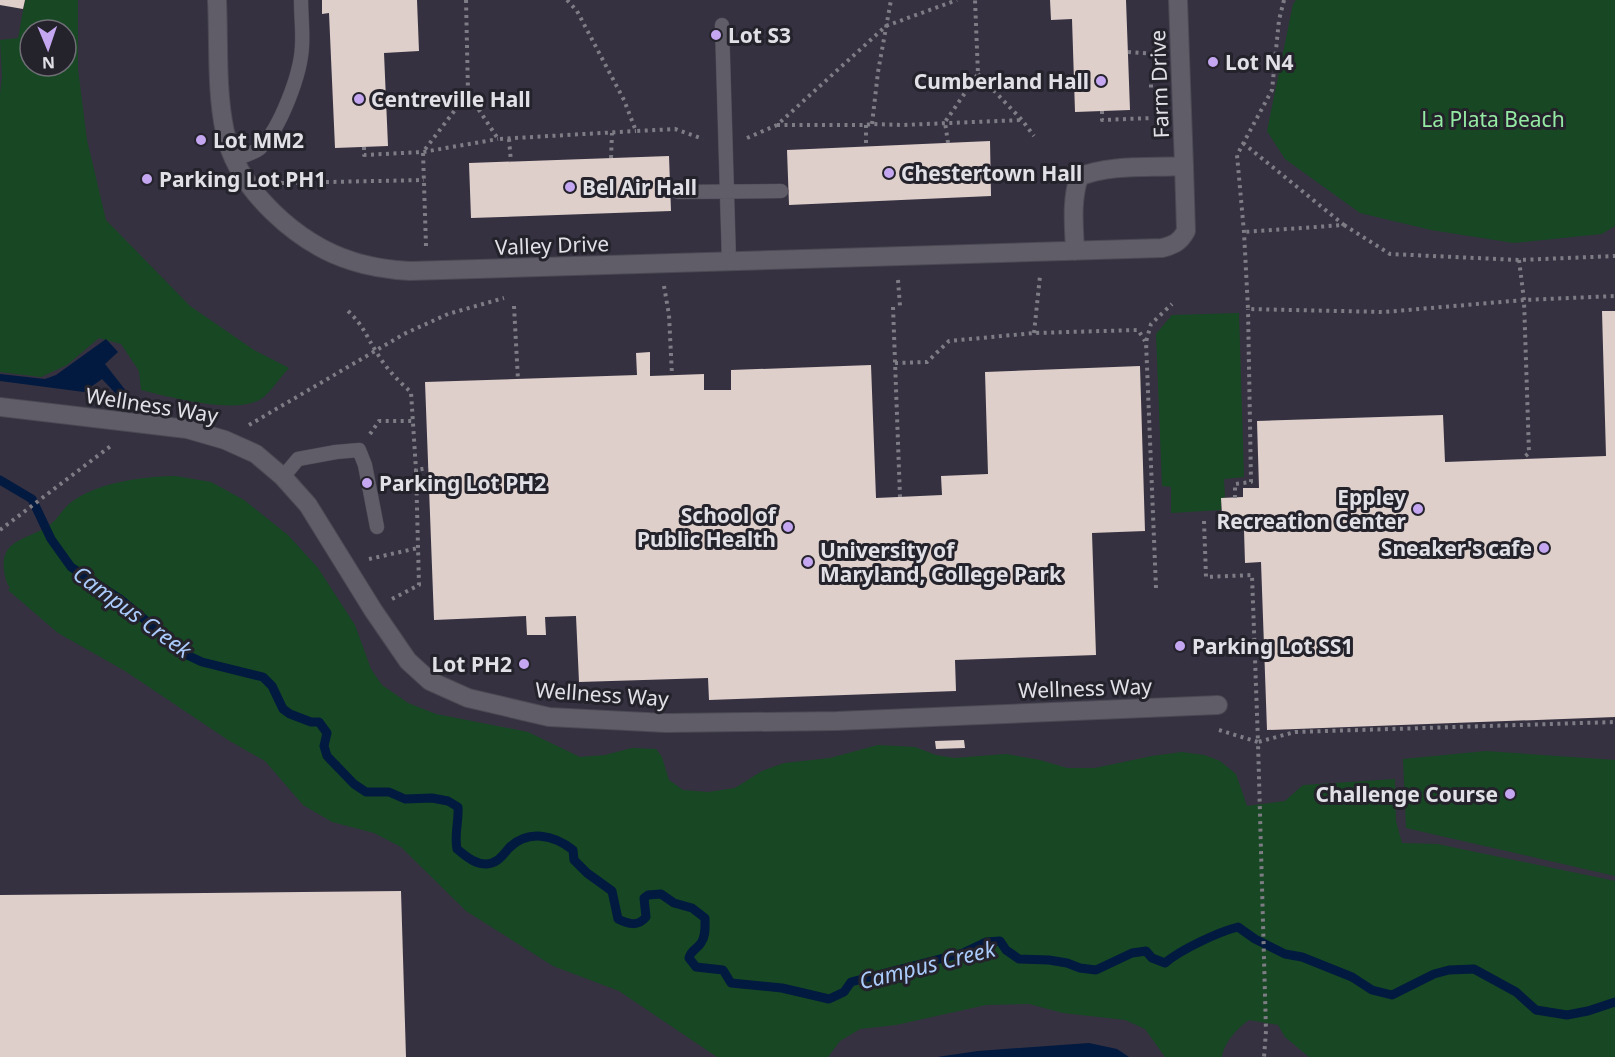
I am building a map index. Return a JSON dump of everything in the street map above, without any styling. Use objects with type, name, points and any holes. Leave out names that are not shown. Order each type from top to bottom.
[{"type":"street","name":"Valley Drive","points":[[218,0],[221,95],[225,133],[235,159],[264,204],[288,226],[320,247],[351,261],[378,267],[410,272],[1162,248],[1172,246],[1186,231],[1184,166]]},
{"type":"street","name":"Farm Drive","points":[[1178,0],[1184,166]]},
{"type":"street","points":[[1075,251],[1073,203],[1079,177],[1090,172],[1109,170],[1184,166]]},
{"type":"street","name":"Wellness Way","points":[[0,407],[187,429],[225,440],[256,454],[283,477],[308,505],[373,610],[408,661],[430,681],[468,698],[549,717],[666,723],[837,721],[1218,705]]},
{"type":"lane","points":[[235,159],[258,150],[265,142],[281,116],[293,88],[303,48],[301,0]]},
{"type":"lane","points":[[722,25],[729,261]]},
{"type":"lane","points":[[678,192],[781,191]]},
{"type":"lane","points":[[283,477],[298,459],[359,450],[365,465],[376,527]]},
{"type":"path","points":[[466,0],[468,93],[498,139]]},
{"type":"path","points":[[567,0],[577,11],[624,100],[636,131]]},
{"type":"path","points":[[872,124],[891,0]]},
{"type":"path","points":[[364,147],[364,155],[423,152],[498,139],[675,129],[725,146],[777,125],[886,26],[957,0]]},
{"type":"path","points":[[948,143],[945,122],[978,74],[975,0]]},
{"type":"path","points":[[1235,498],[1234,484],[1251,482],[1248,309],[1238,155],[1272,90],[1279,20],[1284,0]]},
{"type":"path","points":[[1128,52],[1156,54]]},
{"type":"path","points":[[978,74],[1022,120],[1034,136]]},
{"type":"path","points":[[1151,77],[1151,89]]},
{"type":"path","points":[[426,246],[423,152],[468,93]]},
{"type":"path","points":[[1102,111],[1102,120],[1152,118]]},
{"type":"path","points":[[777,125],[866,125],[1022,120]]},
{"type":"path","points":[[866,125],[866,147]]},
{"type":"path","points":[[611,158],[612,133]]},
{"type":"path","points":[[509,138],[511,162]]},
{"type":"path","points":[[1243,143],[1344,225],[1390,254],[1519,260],[1615,256]]},
{"type":"path","points":[[281,183],[424,180]]},
{"type":"path","points":[[1244,232],[1344,225]]},
{"type":"path","points":[[1519,260],[1524,300],[1529,453],[1522,459]]},
{"type":"path","points":[[1034,333],[1041,272]]},
{"type":"path","points":[[898,273],[900,306]]},
{"type":"path","points":[[663,280],[669,315],[672,375]]},
{"type":"path","points":[[1248,309],[1384,312],[1524,300],[1615,296]]},
{"type":"path","points":[[255,432],[246,427],[404,334],[448,314],[504,298]]},
{"type":"path","points":[[1156,588],[1146,342],[1151,324],[1172,304]]},
{"type":"path","points":[[514,306],[518,380]]},
{"type":"path","points":[[893,307],[900,497]]},
{"type":"path","points":[[348,311],[363,327],[375,351],[396,380],[411,392],[419,585],[373,610]]},
{"type":"path","points":[[895,363],[927,362],[949,341],[1034,333],[1138,330],[1146,342]]},
{"type":"path","points":[[359,450],[379,421],[413,421]]},
{"type":"path","points":[[0,530],[109,447]]},
{"type":"path","points":[[416,470],[428,468]]},
{"type":"path","points":[[1204,521],[1206,577],[1252,575],[1260,797],[1264,1057]]},
{"type":"path","points":[[348,569],[375,556],[418,548]]},
{"type":"path","points":[[1218,705],[1218,730],[1258,742],[1295,732],[1615,722]]},
{"type":"shaded area","name":"University of Maryland, College Park","points":[[0,0],[1615,0],[1615,1057],[0,1057]]},
{"type":"green space","points":[[25,0],[78,0],[78,18],[22,18]]},
{"type":"green space","name":"La Plata Beach","points":[[1296,0],[1615,0],[1615,226],[1602,234],[1514,243],[1431,230],[1360,213],[1285,159],[1267,131],[1293,4]]},
{"type":"green space","points":[[18,38],[18,78],[78,78],[78,69],[87,140],[106,220],[190,306],[254,350],[289,368],[261,399],[236,405],[219,405],[141,390],[139,371],[121,344],[99,338],[67,365],[41,377],[0,372],[0,95],[2,76],[0,40]]},
{"type":"green space","points":[[1239,313],[1244,477],[1224,479],[1225,497],[1221,498],[1221,510],[1171,513],[1171,487],[1162,486],[1156,334],[1172,315]]},
{"type":"green space","points":[[175,476],[211,482],[244,500],[288,535],[318,568],[355,625],[371,669],[382,685],[408,703],[436,714],[528,732],[580,757],[605,755],[632,748],[656,749],[662,757],[669,780],[683,790],[708,792],[735,788],[762,771],[784,763],[830,758],[878,745],[915,747],[936,755],[954,758],[1006,754],[1067,768],[1095,768],[1182,752],[1204,755],[1220,761],[1236,774],[1247,806],[1285,801],[1303,785],[1395,779],[1396,821],[1402,843],[1437,844],[1615,881],[1615,1057],[1309,1057],[1285,1037],[1278,1025],[1249,1020],[1236,1031],[1223,1051],[1222,1057],[1165,1057],[1145,1029],[1125,1020],[1063,1013],[1029,1004],[986,1005],[896,1025],[860,1029],[840,1041],[828,1057],[717,1057],[619,991],[553,966],[466,911],[401,847],[374,833],[332,822],[303,805],[265,761],[228,740],[125,671],[58,633],[8,590],[10,588],[4,570],[6,552],[17,542],[50,525],[69,504],[92,490],[119,482]]},
{"type":"green space","name":"Challenge Course","points":[[1486,751],[1615,760],[1615,876],[1406,828],[1403,759]]},
{"type":"water","points":[[106,339],[118,352],[105,364],[130,396],[118,396],[102,379],[84,392],[0,381],[0,374],[45,379],[56,375]]},
{"type":"water","points":[[1089,1043],[1117,1049],[1129,1057],[937,1057],[978,1051]]},
{"type":"building","points":[[0,0],[25,0],[23,9],[0,5]]},
{"type":"building","name":"Centreville Hall","points":[[322,0],[417,0],[419,51],[384,53],[388,146],[335,148],[329,13],[322,14]]},
{"type":"building","name":"Cumberland Hall","points":[[1050,0],[1126,0],[1130,110],[1075,112],[1072,19],[1051,20]]},
{"type":"building","name":"Chestertown Hall","points":[[990,141],[991,196],[789,205],[787,150]]},
{"type":"building","name":"Bel Air Hall","points":[[669,156],[671,211],[471,218],[469,163]]},
{"type":"building","name":"Eppley Recreation Center","points":[[1602,311],[1615,311],[1615,717],[1267,730],[1261,562],[1245,563],[1244,530],[1223,531],[1221,498],[1243,497],[1243,488],[1259,488],[1257,421],[1443,415],[1445,462],[1606,456]]},
{"type":"building","name":"School of Public Health","points":[[650,352],[650,376],[704,374],[704,390],[731,390],[731,370],[871,365],[876,498],[942,495],[941,476],[988,474],[985,372],[1140,366],[1145,531],[1092,533],[1096,655],[955,660],[956,691],[709,700],[708,678],[579,682],[576,616],[545,617],[546,635],[527,635],[526,616],[434,620],[425,382],[637,375],[636,353]]},
{"type":"building","points":[[964,740],[965,748],[936,749],[935,741]]},
{"type":"building","points":[[401,891],[406,1057],[0,1057],[0,895]]},
{"type":"waterway","name":"Campus Creek","points":[[0,480],[32,499],[51,539],[71,567],[120,599],[187,655],[202,662],[263,677],[272,686],[283,709],[311,722],[319,722],[327,733],[324,746],[327,756],[354,784],[366,792],[389,792],[405,799],[432,798],[448,801],[458,807],[457,849],[478,863],[494,862],[516,842],[533,836],[549,838],[566,845],[573,850],[574,860],[587,873],[612,891],[618,919],[625,922],[633,924],[646,917],[644,898],[648,895],[661,894],[674,903],[692,908],[705,918],[705,931],[701,943],[689,958],[696,967],[723,970],[731,983],[782,988],[829,999],[844,992],[851,982],[963,953],[986,942],[1000,941],[1006,950],[1019,959],[1049,960],[1080,968],[1096,970],[1132,953],[1146,951],[1152,958],[1165,963],[1200,942],[1238,927],[1255,939],[1285,954],[1302,957],[1352,977],[1372,990],[1392,995],[1434,974],[1449,970],[1474,969],[1516,992],[1536,1010],[1567,1015],[1615,1002]]},
{"type":"place","name":"Lot S3","points":[[716,35]]},
{"type":"place","name":"Lot N4","points":[[1213,62]]},
{"type":"place","name":"Cumberland Hall","points":[[1101,81]]},
{"type":"place","name":"Centreville Hall","points":[[359,99]]},
{"type":"place","name":"Lot MM2","points":[[201,140]]},
{"type":"place","name":"Chestertown Hall","points":[[889,173]]},
{"type":"place","name":"Parking Lot PH1","points":[[147,179]]},
{"type":"place","name":"Bel Air Hall","points":[[570,187]]},
{"type":"place","name":"Parking Lot PH2","points":[[367,483]]},
{"type":"place","name":"Eppley Recreation Center","points":[[1418,509]]},
{"type":"place","name":"School of Public Health","points":[[788,527]]},
{"type":"place","name":"Sneaker's cafe","points":[[1544,548]]},
{"type":"place","name":"University of Maryland, College Park","points":[[808,562]]},
{"type":"place","name":"Parking Lot SS1","points":[[1180,646]]},
{"type":"place","name":"Lot PH2","points":[[524,664]]},
{"type":"place","name":"Challenge Course","points":[[1510,794]]}]
